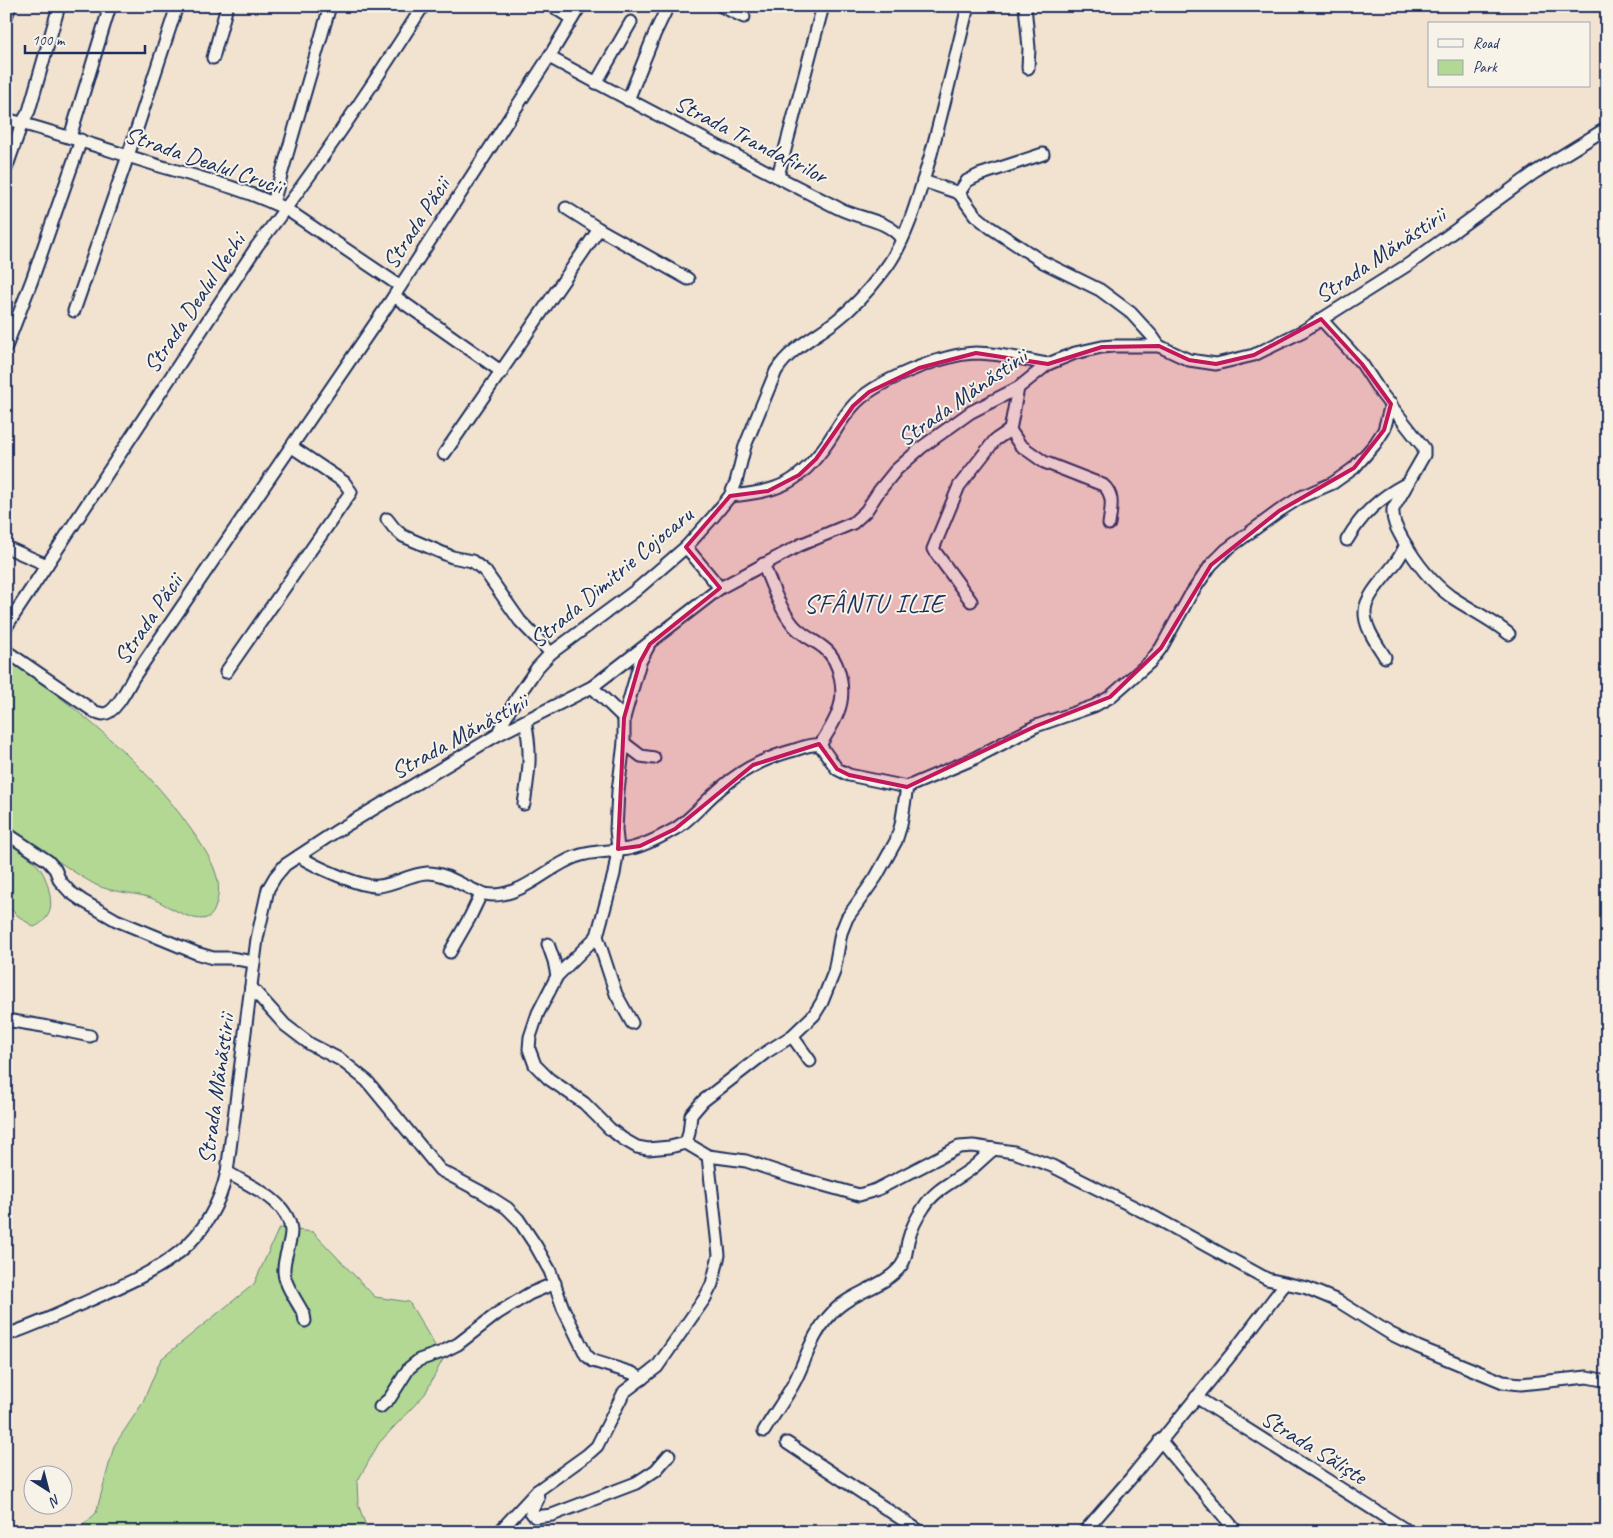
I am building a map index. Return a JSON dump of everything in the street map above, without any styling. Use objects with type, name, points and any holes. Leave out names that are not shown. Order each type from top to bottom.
[{"type":"street","points":[[6,17],[10,6]]},
{"type":"street","points":[[6,169],[22,123],[29,111],[59,6]]},
{"type":"street","points":[[6,347],[32,280],[75,139],[110,6]]},
{"type":"street","points":[[74,311],[128,156],[177,6]]},
{"type":"street","points":[[213,58],[227,6]]},
{"type":"street","points":[[273,203],[330,6]]},
{"type":"street","name":"Strada Dealul Vechi","points":[[8,621],[241,271],[373,85],[423,6]]},
{"type":"street","points":[[552,6],[572,19]]},
{"type":"street","name":"Strada Păcii","points":[[6,651],[95,712],[109,713],[116,706],[397,291],[580,6]]},
{"type":"street","points":[[628,100],[668,6]]},
{"type":"street","points":[[721,6],[744,17]]},
{"type":"street","points":[[778,176],[824,6]]},
{"type":"street","name":"Strada Dimitrie Cojocaru","points":[[497,735],[505,718],[537,668],[551,653],[611,610],[686,547],[709,522],[730,496],[736,482],[745,446],[776,371],[782,362],[792,352],[839,319],[884,271],[902,238],[923,181],[943,111],[968,6]]},
{"type":"street","points":[[1025,6],[1030,48],[1028,68]]},
{"type":"street","points":[[596,83],[630,22]]},
{"type":"street","name":"Strada Trandafirilor","points":[[549,57],[628,100],[840,209],[889,226],[902,238]]},
{"type":"street","name":"Strada Dealul Crucii","points":[[6,119],[245,192],[273,203],[286,210],[397,291],[502,372]]},
{"type":"street","name":"Strada Mănăstirii","points":[[6,1335],[41,1322],[133,1281],[170,1260],[195,1238],[217,1206],[227,1172],[257,939],[268,889],[285,865],[497,735],[592,687],[720,588],[800,545],[853,523],[866,511],[879,490],[896,470],[922,447],[971,412],[1018,388],[1048,364],[1074,353],[1102,346],[1159,346],[1189,360],[1216,364],[1254,355],[1288,339],[1321,320],[1430,250],[1552,160],[1607,128]]},
{"type":"street","points":[[923,181],[959,193],[967,181],[979,175],[1043,154]]},
{"type":"street","name":"Strada Mănăstirii","points":[[959,193],[974,214],[991,228],[1043,262],[1100,290],[1131,313],[1159,346]]},
{"type":"street","points":[[566,208],[598,229],[688,279]]},
{"type":"street","name":"Strada Trandafirilor","points":[[889,226],[908,224]]},
{"type":"street","points":[[444,454],[502,372],[598,229]]},
{"type":"street","points":[[1321,320],[1362,364],[1381,393],[1424,448],[1424,454],[1393,508],[1392,517],[1394,524],[1406,545],[1435,582],[1451,596],[1498,625],[1508,634]]},
{"type":"street","points":[[730,496],[768,491],[784,485],[798,475],[816,459],[853,406],[870,392],[892,379],[953,356],[976,353],[994,354],[1048,364]]},
{"type":"street","points":[[1018,388],[1010,430],[1020,445],[1044,462],[1103,485],[1108,489],[1112,503],[1110,524]]},
{"type":"street","points":[[820,745],[837,769],[849,775],[907,788],[973,759],[1036,726],[1094,706],[1118,691],[1150,662],[1161,648],[1191,594],[1211,565],[1226,550],[1279,511],[1301,497],[1333,483],[1354,468],[1375,444],[1384,430],[1391,404]]},
{"type":"street","points":[[972,601],[933,549],[960,486],[995,440],[1010,430]]},
{"type":"street","points":[[226,672],[351,492],[344,482],[292,447]]},
{"type":"street","points":[[1347,540],[1364,514],[1389,494],[1407,483]]},
{"type":"street","points":[[387,519],[403,536],[452,557],[472,561],[485,571],[520,622],[551,653]]},
{"type":"street","points":[[1385,657],[1371,634],[1365,610],[1375,589],[1397,561],[1406,545]]},
{"type":"street","points":[[6,547],[46,565]]},
{"type":"street","points":[[686,547],[720,588]]},
{"type":"street","points":[[763,564],[782,607],[790,620],[807,638],[824,648],[838,668],[842,700],[839,711],[820,745]]},
{"type":"street","points":[[650,644],[640,662],[624,718],[624,743],[618,791],[616,830],[618,849],[614,874],[597,936],[557,976],[538,1013],[530,1037],[529,1049],[535,1065],[549,1079],[584,1103],[610,1129],[637,1147],[648,1150],[686,1142],[708,1156],[746,1161],[791,1176],[859,1194],[876,1190],[959,1147],[966,1146],[1014,1152],[1067,1173],[1156,1218],[1267,1279],[1306,1288],[1338,1301],[1391,1334],[1503,1382],[1522,1384],[1587,1377],[1607,1381]]},
{"type":"street","points":[[592,687],[624,718]]},
{"type":"street","points":[[524,804],[530,766],[529,740],[525,721]]},
{"type":"street","points":[[624,743],[642,756],[654,758]]},
{"type":"street","points":[[299,856],[318,867],[365,885],[378,886],[414,874],[428,873],[440,875],[481,894],[503,894],[524,886],[557,864],[577,856],[618,849],[625,850],[640,846],[675,829],[729,781],[753,765],[771,757],[812,745],[820,745]]},
{"type":"street","points":[[686,1142],[691,1115],[703,1101],[765,1052],[792,1036],[814,1015],[822,1002],[834,972],[841,933],[847,918],[876,877],[896,840],[901,825],[907,788]]},
{"type":"street","points":[[6,833],[48,860],[60,881],[70,892],[83,902],[116,920],[196,953],[213,958],[230,958],[254,962]]},
{"type":"street","points":[[450,952],[481,894]]},
{"type":"street","points":[[597,936],[616,994],[632,1023]]},
{"type":"street","points":[[548,944],[557,976]]},
{"type":"street","points":[[251,987],[285,1025],[310,1044],[341,1060],[367,1081],[440,1170],[507,1208],[518,1219],[536,1246],[555,1283],[563,1308],[586,1355],[594,1362],[632,1373],[642,1378]]},
{"type":"street","points":[[6,1020],[90,1036]]},
{"type":"street","points":[[792,1036],[810,1061]]},
{"type":"street","points":[[764,1431],[795,1380],[811,1342],[821,1326],[843,1302],[879,1283],[900,1268],[905,1260],[911,1231],[925,1204],[943,1187],[972,1168],[994,1149]]},
{"type":"street","points":[[499,1532],[537,1491],[597,1446],[624,1392],[657,1367],[706,1298],[712,1284],[718,1255],[708,1156]]},
{"type":"street","points":[[227,1172],[277,1204],[287,1218],[291,1229],[284,1269],[285,1278],[304,1315],[305,1322]]},
{"type":"street","points":[[380,1407],[390,1398],[409,1368],[419,1360],[458,1344],[498,1313],[529,1294],[555,1283]]},
{"type":"street","points":[[1084,1532],[1234,1351],[1285,1284]]},
{"type":"street","name":"Strada Săliște","points":[[1196,1397],[1409,1532]]},
{"type":"street","points":[[1160,1440],[1237,1532]]},
{"type":"street","points":[[787,1443],[921,1532]]},
{"type":"street","points":[[537,1491],[538,1499],[532,1515],[534,1517],[541,1517],[636,1483],[656,1470],[669,1456]]},
{"type":"highlighted area","points":[[1321,319],[1362,364],[1391,404],[1384,430],[1354,468],[1279,511],[1211,565],[1161,648],[1110,697],[1036,726],[907,787],[849,775],[837,769],[819,744],[753,765],[675,829],[640,846],[618,849],[624,718],[640,662],[650,644],[720,588],[686,547],[730,496],[768,491],[799,475],[816,459],[853,406],[869,392],[919,368],[976,353],[1048,364],[1102,347],[1159,346],[1189,360],[1216,364],[1254,355]]},
{"type":"green space","points":[[6,657],[106,735],[151,779],[171,803],[201,844],[216,874],[218,895],[211,916],[204,919],[195,918],[151,898],[109,890],[96,885],[6,829]]},
{"type":"green space","points":[[6,842],[35,862],[41,870],[50,893],[51,905],[48,916],[34,927],[18,916],[6,904]]},
{"type":"green space","points":[[279,1228],[313,1232],[375,1297],[409,1302],[443,1359],[425,1394],[379,1443],[357,1482],[358,1504],[368,1532],[76,1532],[96,1513],[114,1446],[142,1404],[161,1359],[254,1284]]},
{"type":"district","name":"SFÂNTU ILIE","points":[[874,603]]}]
